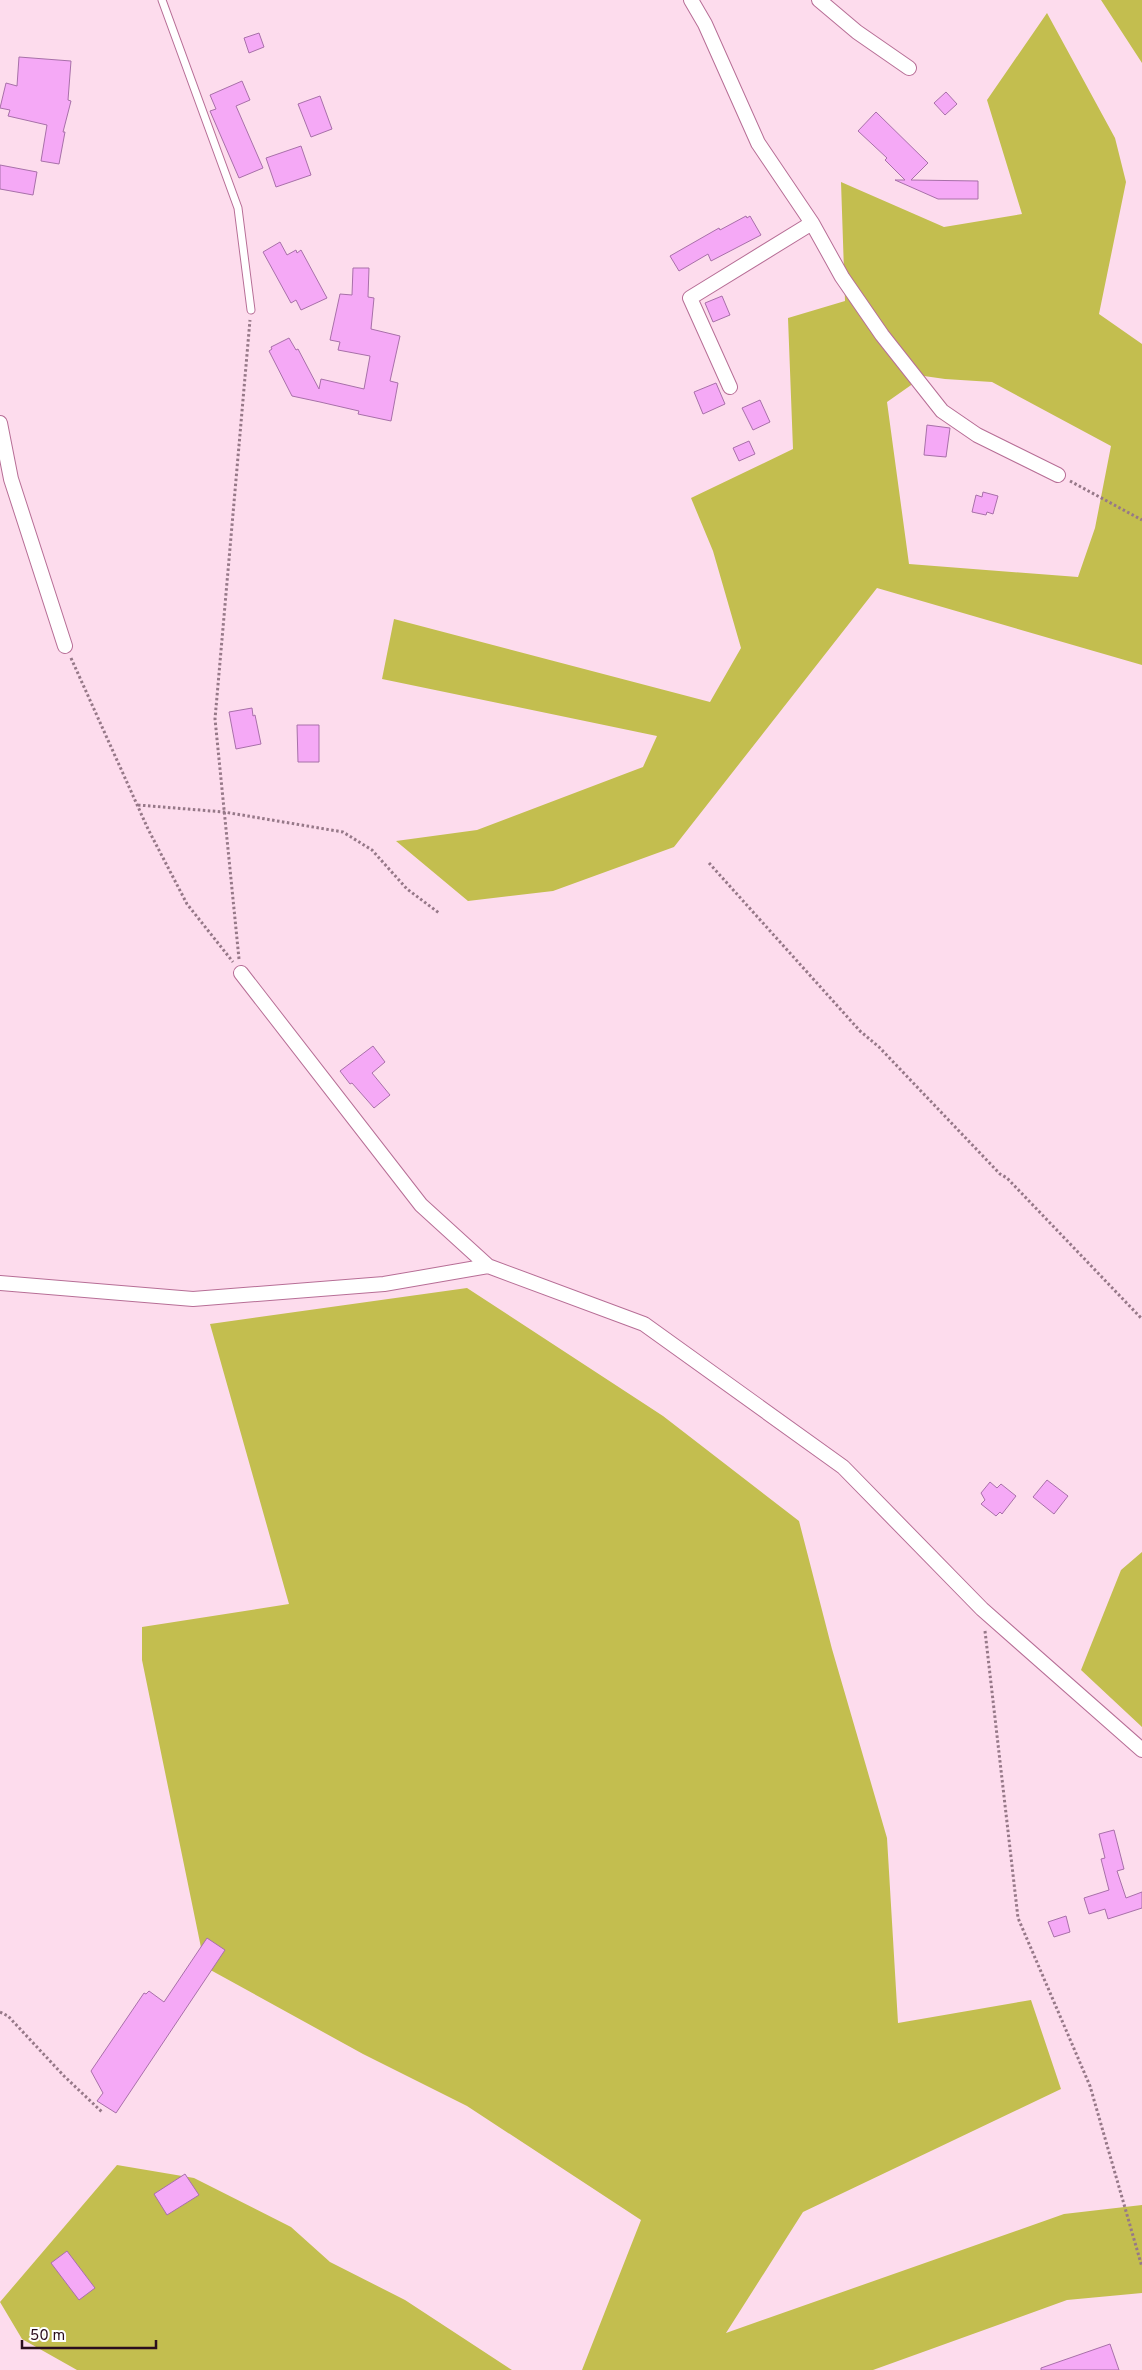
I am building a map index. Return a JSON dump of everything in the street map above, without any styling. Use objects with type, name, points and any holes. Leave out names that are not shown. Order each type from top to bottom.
[{"type":"street","points":[[690,0],[706,24],[758,143],[812,223],[842,277],[882,335],[942,411],[977,435],[1058,475]]},
{"type":"street","points":[[819,0],[857,32],[909,68]]},
{"type":"street","points":[[730,387],[690,298],[812,223]]},
{"type":"street","points":[[0,422],[12,479],[65,646]]},
{"type":"street","points":[[241,973],[421,1205],[488,1266],[644,1324],[843,1467],[982,1609],[1142,1750]]},
{"type":"street","points":[[0,1283],[193,1299],[384,1284],[488,1266]]},
{"type":"lane","points":[[162,0],[238,208],[251,310]]},
{"type":"path","points":[[241,973],[215,719],[251,310]]},
{"type":"path","points":[[1058,475],[1142,520]]},
{"type":"path","points":[[65,646],[137,805],[187,904],[241,973]]},
{"type":"path","points":[[137,805],[224,812],[343,832],[372,850],[407,889],[439,913]]},
{"type":"path","points":[[709,863],[860,1031],[879,1047],[1142,1319]]},
{"type":"path","points":[[982,1609],[1018,1918],[1090,2086],[1142,2267]]},
{"type":"path","points":[[0,2012],[8,2016],[64,2076],[102,2112]]},
{"type":"shaded area","points":[[1101,0],[1142,0],[1142,63]]},
{"type":"shaded area","points":[[1047,13],[1115,138],[1126,182],[1099,314],[1142,344],[1142,665],[877,588],[674,847],[553,891],[468,901],[396,841],[477,830],[643,767],[657,736],[382,679],[394,619],[710,702],[741,648],[713,551],[691,498],[793,449],[788,318],[845,301],[841,182],[944,227],[1022,214],[987,100]],"holes":[[[924,376],[992,382],[1111,446],[1095,528],[1078,577],[909,564],[887,402]]]},
{"type":"shaded area","points":[[467,1288],[663,1416],[799,1521],[832,1649],[887,1838],[898,2023],[1031,2000],[1061,2089],[803,2212],[726,2333],[1064,2214],[1142,2205],[1142,2293],[1067,2300],[873,2370],[582,2370],[641,2220],[467,2106],[363,2054],[205,1967],[142,1660],[142,1627],[289,1604],[210,1324]]},
{"type":"shaded area","points":[[1142,1552],[1142,1727],[1081,1670],[1121,1570]]},
{"type":"shaded area","points":[[117,2165],[194,2178],[291,2227],[330,2262],[405,2300],[512,2370],[77,2370],[22,2339],[0,2302]]},
{"type":"building","points":[[259,33],[264,47],[249,53],[244,38]]},
{"type":"building","points":[[19,57],[71,61],[68,100],[71,101],[63,132],[65,132],[59,164],[41,161],[47,125],[8,116],[10,110],[0,108],[6,83],[17,86]]},
{"type":"building","points":[[242,81],[250,100],[236,106],[263,168],[239,178],[210,111],[216,109],[210,95]]},
{"type":"building","points":[[946,92],[957,104],[945,115],[934,103]]},
{"type":"building","points":[[320,96],[332,129],[311,137],[298,104]]},
{"type":"building","points":[[876,112],[928,163],[911,180],[978,181],[978,199],[938,199],[895,180],[905,180],[885,160],[887,158],[858,131]]},
{"type":"building","points":[[301,146],[311,175],[276,187],[266,158]]},
{"type":"building","points":[[0,165],[37,172],[33,195],[0,189]]},
{"type":"building","points":[[746,216],[747,218],[750,216],[761,235],[711,261],[708,254],[679,271],[670,256],[719,228],[720,230]]},
{"type":"building","points":[[280,242],[287,255],[296,250],[297,253],[301,250],[327,298],[301,310],[296,300],[291,303],[263,252]]},
{"type":"building","points":[[353,268],[369,268],[368,297],[374,298],[371,329],[400,336],[390,381],[398,383],[391,421],[358,414],[359,411],[292,396],[269,351],[272,349],[271,347],[289,338],[296,350],[298,349],[319,389],[321,379],[364,389],[370,356],[338,350],[340,342],[330,340],[340,294],[352,295]]},
{"type":"building","points":[[722,296],[730,315],[713,322],[705,303]]},
{"type":"building","points":[[716,383],[725,404],[703,414],[694,392]]},
{"type":"building","points":[[760,400],[770,422],[753,430],[742,408]]},
{"type":"building","points":[[927,425],[950,428],[946,457],[924,455]]},
{"type":"building","points":[[749,441],[755,454],[739,461],[733,448]]},
{"type":"building","points":[[983,492],[998,496],[993,514],[987,512],[986,515],[972,512],[976,495],[982,497]]},
{"type":"building","points":[[252,708],[261,744],[236,749],[229,712]]},
{"type":"building","points":[[297,725],[319,725],[319,762],[298,762]]},
{"type":"building","points":[[373,1046],[385,1062],[372,1073],[390,1095],[374,1108],[340,1071]]},
{"type":"building","points":[[1047,1480],[1068,1496],[1054,1514],[1033,1497]]},
{"type":"building","points":[[990,1482],[997,1488],[1001,1484],[1016,1496],[1002,1514],[1000,1512],[996,1516],[981,1504],[985,1500],[981,1493]]},
{"type":"building","points":[[1114,1830],[1124,1869],[1117,1871],[1126,1898],[1142,1892],[1142,1908],[1108,1919],[1105,1909],[1089,1914],[1084,1898],[1109,1890],[1101,1859],[1105,1858],[1099,1834]]},
{"type":"building","points":[[1066,1916],[1070,1932],[1054,1937],[1048,1922]]},
{"type":"building","points":[[207,1938],[225,1950],[116,2113],[97,2101],[103,2093],[91,2071],[144,1993],[146,1994],[149,1991],[164,2002]]},
{"type":"building","points":[[185,2174],[199,2195],[167,2215],[154,2194]]},
{"type":"building","points":[[67,2251],[95,2288],[79,2300],[51,2263]]},
{"type":"building","points":[[1110,2344],[1119,2370],[1041,2370],[1041,2368]]}]
